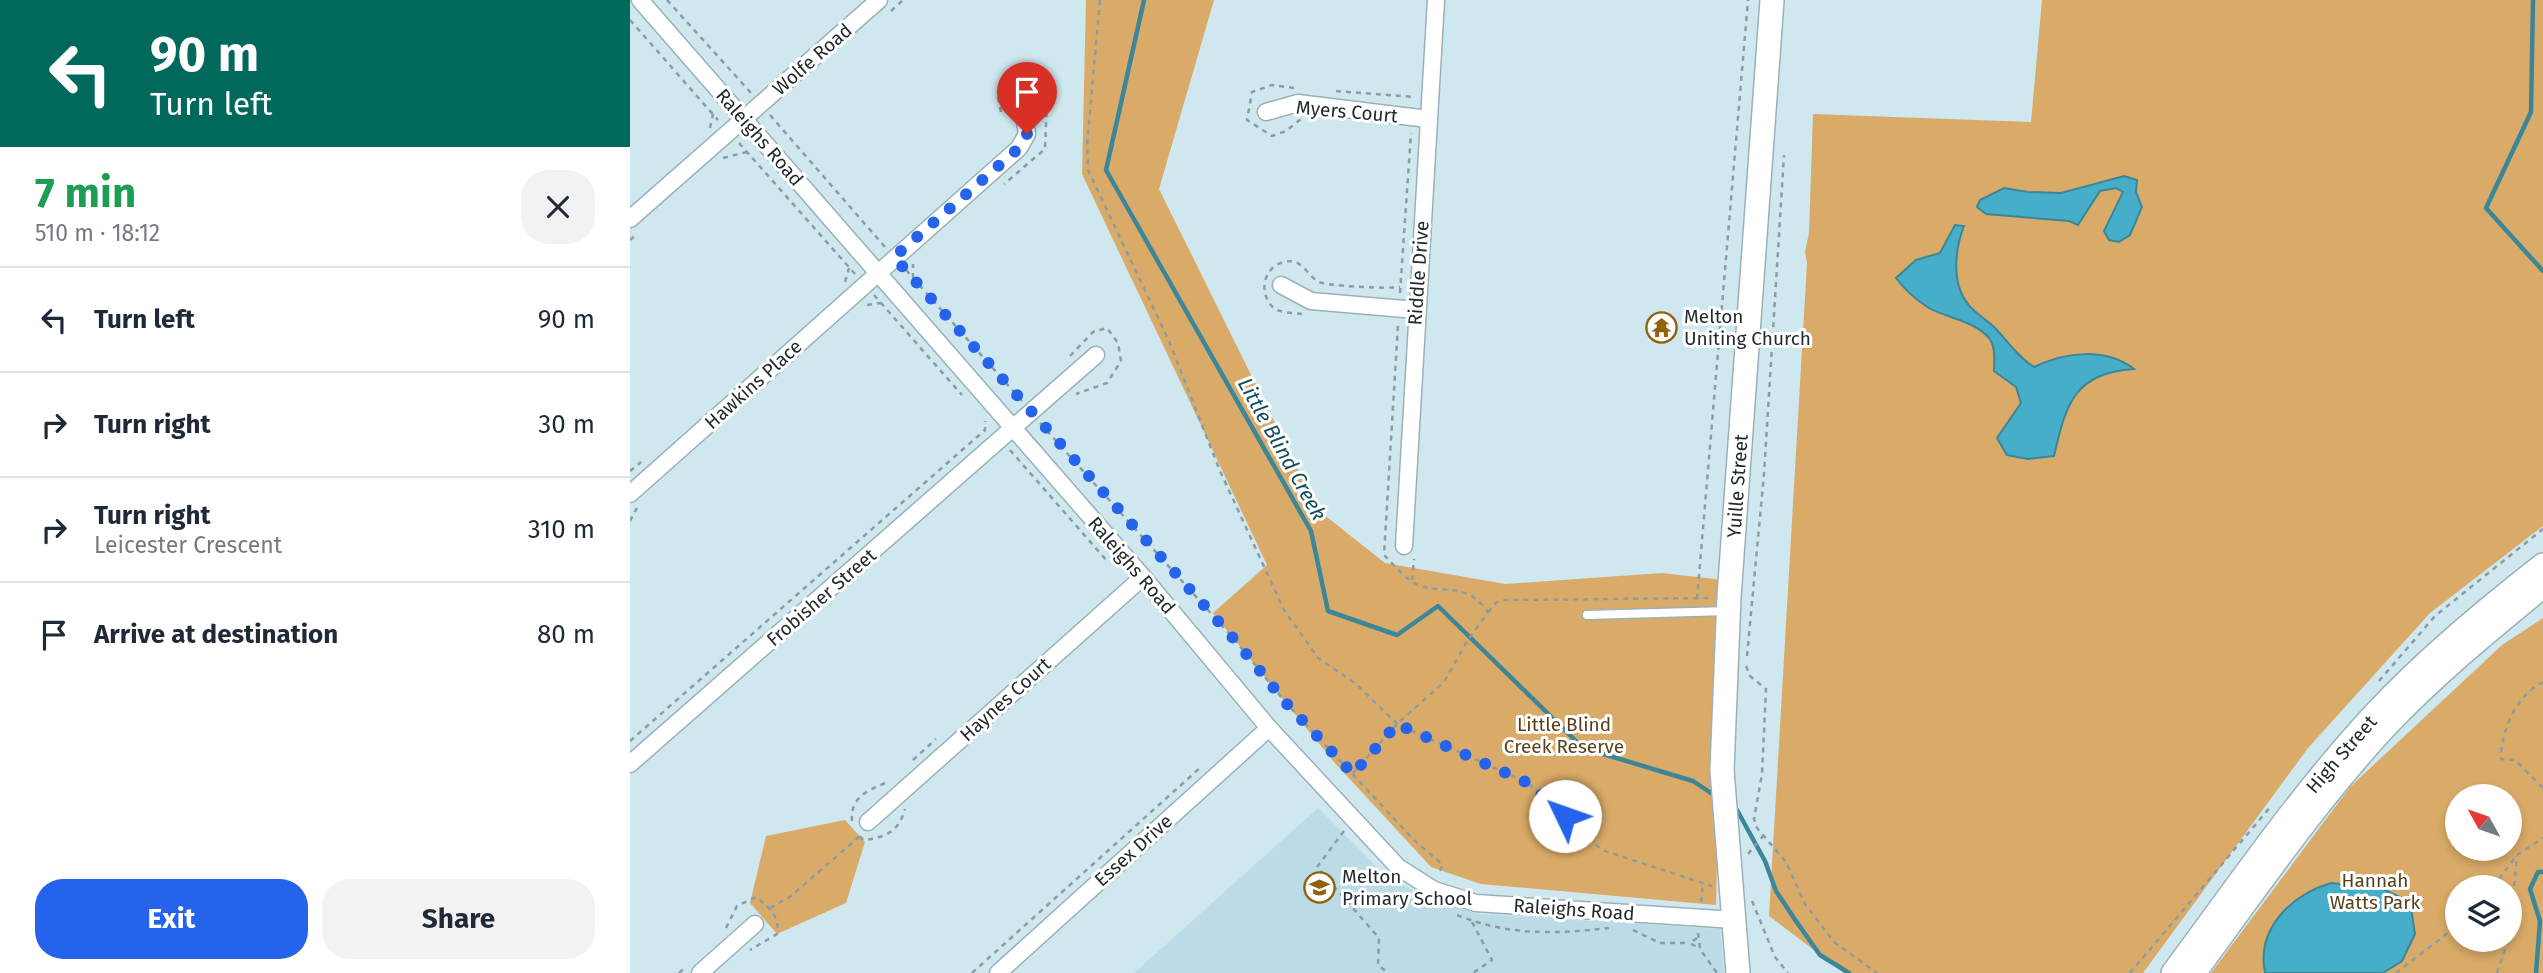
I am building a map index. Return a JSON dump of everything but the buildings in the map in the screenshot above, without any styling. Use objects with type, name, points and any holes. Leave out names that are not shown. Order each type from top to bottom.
[{"type":"main road","name":"Yuille Street","points":[[1738,963],[1745,915],[1722,770],[1728,611],[1772,0]]},
{"type":"main road","name":"High Street","points":[[2173,973],[2314,784],[2372,717],[2446,644],[2543,565]]},
{"type":"main road","name":"High Street","points":[[2194,973],[2308,818],[2386,727],[2488,628],[2543,586]]},
{"type":"street","name":"Raleighs Road","points":[[640,0],[745,119],[870,279],[1006,434],[1143,577],[1269,728],[1398,867],[1434,890],[1476,903],[1700,917],[1745,915]]},
{"type":"street","name":"Wolfe Road","points":[[630,219],[879,0]]},
{"type":"street","name":"Riddle Drive","points":[[1404,546],[1436,0]]},
{"type":"street","name":"Hawkins Place","points":[[630,494],[1019,148],[1027,134],[1022,102]]},
{"type":"street","name":"Myers Court","points":[[1266,112],[1298,103],[1428,119]]},
{"type":"street","points":[[1281,285],[1311,300],[1416,310]]},
{"type":"street","name":"Frobisher Street","points":[[630,764],[1096,355]]},
{"type":"street","name":"Haynes Court","points":[[864,829],[1143,577]]},
{"type":"street","name":"Essex Drive","points":[[998,973],[1269,728]]},
{"type":"street","points":[[700,973],[755,925]]},
{"type":"lane","points":[[1587,615],[1728,611]]},
{"type":"lane","points":[[1738,963],[1746,962],[1749,973]]},
{"type":"path","points":[[667,0],[1234,639],[1286,703],[1353,774],[1397,724],[1444,682],[1466,643],[1486,617]]},
{"type":"path","points":[[1100,0],[1087,145],[1088,170],[1168,341],[1220,471],[1284,610],[1318,658],[1355,683],[1397,724],[1528,783],[1602,850],[1713,886]]},
{"type":"path","points":[[1488,612],[1497,602],[1505,600],[1697,599],[1748,0]]},
{"type":"path","points":[[630,20],[729,132],[870,279],[964,397]]},
{"type":"path","points":[[1784,155],[1764,474],[1746,667],[1750,676],[1766,689],[1762,774],[1754,819],[1763,836],[1786,862],[1805,904],[1834,942],[1877,973]]},
{"type":"path","points":[[630,741],[985,429],[984,420],[1006,434],[1107,561]]},
{"type":"path","points":[[2543,681],[2516,706],[2501,739],[2501,759],[2515,760],[2543,788]]},
{"type":"path","points":[[972,973],[1202,766]]},
{"type":"path","points":[[770,908],[792,896],[841,856],[864,829]]},
{"type":"path","points":[[1345,830],[1317,867],[1379,938],[1378,965],[1388,973]]},
{"type":"path","points":[[1748,854],[1763,836]]},
{"type":"path","points":[[2522,852],[2543,838]]},
{"type":"path","points":[[1700,949],[1698,938],[1703,883]]},
{"type":"path","points":[[1745,915],[1788,973]]},
{"type":"path","points":[[1471,920],[1492,960],[1473,973]]},
{"type":"path","points":[[2396,973],[2445,935]]},
{"type":"path","points":[[1698,938],[1690,943],[1700,949],[1717,973]]},
{"type":"path","points":[[2497,973],[2504,952]]},
{"type":"shaded area","name":"Melton Primary School","points":[[1318,808],[1388,878],[1431,899],[1478,914],[1720,929],[1724,973],[1134,973]]},
{"type":"green space","name":"Little Blind Creek Reserve","points":[[1086,0],[1214,0],[1159,189],[1318,510],[1385,563],[1505,584],[1662,573],[1723,580],[1716,905],[1481,884],[1431,867],[1334,762],[1213,613],[1267,565],[1082,174]]},
{"type":"green space","points":[[2042,0],[2543,0],[2543,526],[2430,613],[2308,748],[2143,973],[1844,973],[1769,916],[1807,263],[1805,252],[1809,233],[1813,114],[2031,122]]},
{"type":"green space","name":"Hannah Watts Park","points":[[2543,618],[2543,973],[2211,973],[2350,787],[2502,645]]},
{"type":"green space","points":[[845,820],[865,842],[846,903],[777,934],[750,903],[766,836]]},
{"type":"water","points":[[2124,176],[2137,180],[2136,192],[2142,207],[2130,235],[2119,242],[2109,240],[2104,231],[2123,192],[2116,188],[2100,191],[2078,225],[2069,221],[1986,214],[1977,207],[1980,200],[2004,188],[2061,193]]},
{"type":"water","points":[[1955,225],[1964,226],[1958,245],[1956,266],[1963,296],[1971,308],[2029,363],[2034,367],[2059,358],[2085,354],[2110,357],[2134,369],[2098,377],[2076,394],[2063,421],[2054,456],[2028,459],[2007,455],[1997,438],[2021,403],[2016,387],[1994,371],[1994,349],[1989,338],[1969,324],[1929,308],[1896,278],[1916,260],[1940,253]]},
{"type":"water","points":[[2331,883],[2383,889],[2410,902],[2415,934],[2402,961],[2383,973],[2265,973],[2266,942],[2271,928],[2290,905]]},
{"type":"waterway","name":"Little Blind Creek","points":[[1144,0],[1106,170],[1311,531],[1328,611],[1397,635],[1438,606],[1583,748],[1693,781],[1711,793]]},
{"type":"waterway","points":[[2533,0],[2531,112],[2486,208],[2543,271]]},
{"type":"waterway","name":"Little Blind Creek","points":[[1737,810],[1765,861],[1776,891],[1798,924],[1820,955],[1849,973]]},
{"type":"waterway","points":[[2536,973],[2540,921],[2530,889],[2538,872],[2543,872]]},
{"type":"place","name":"Melton Uniting Church","points":[[1661,327]]},
{"type":"place","name":"Melton Primary School","points":[[1319,887]]},
{"type":"route","points":[[1027,134],[1019,148],[894,257],[1234,639],[1286,703],[1353,774],[1397,724],[1528,783],[1565,816]]}]
